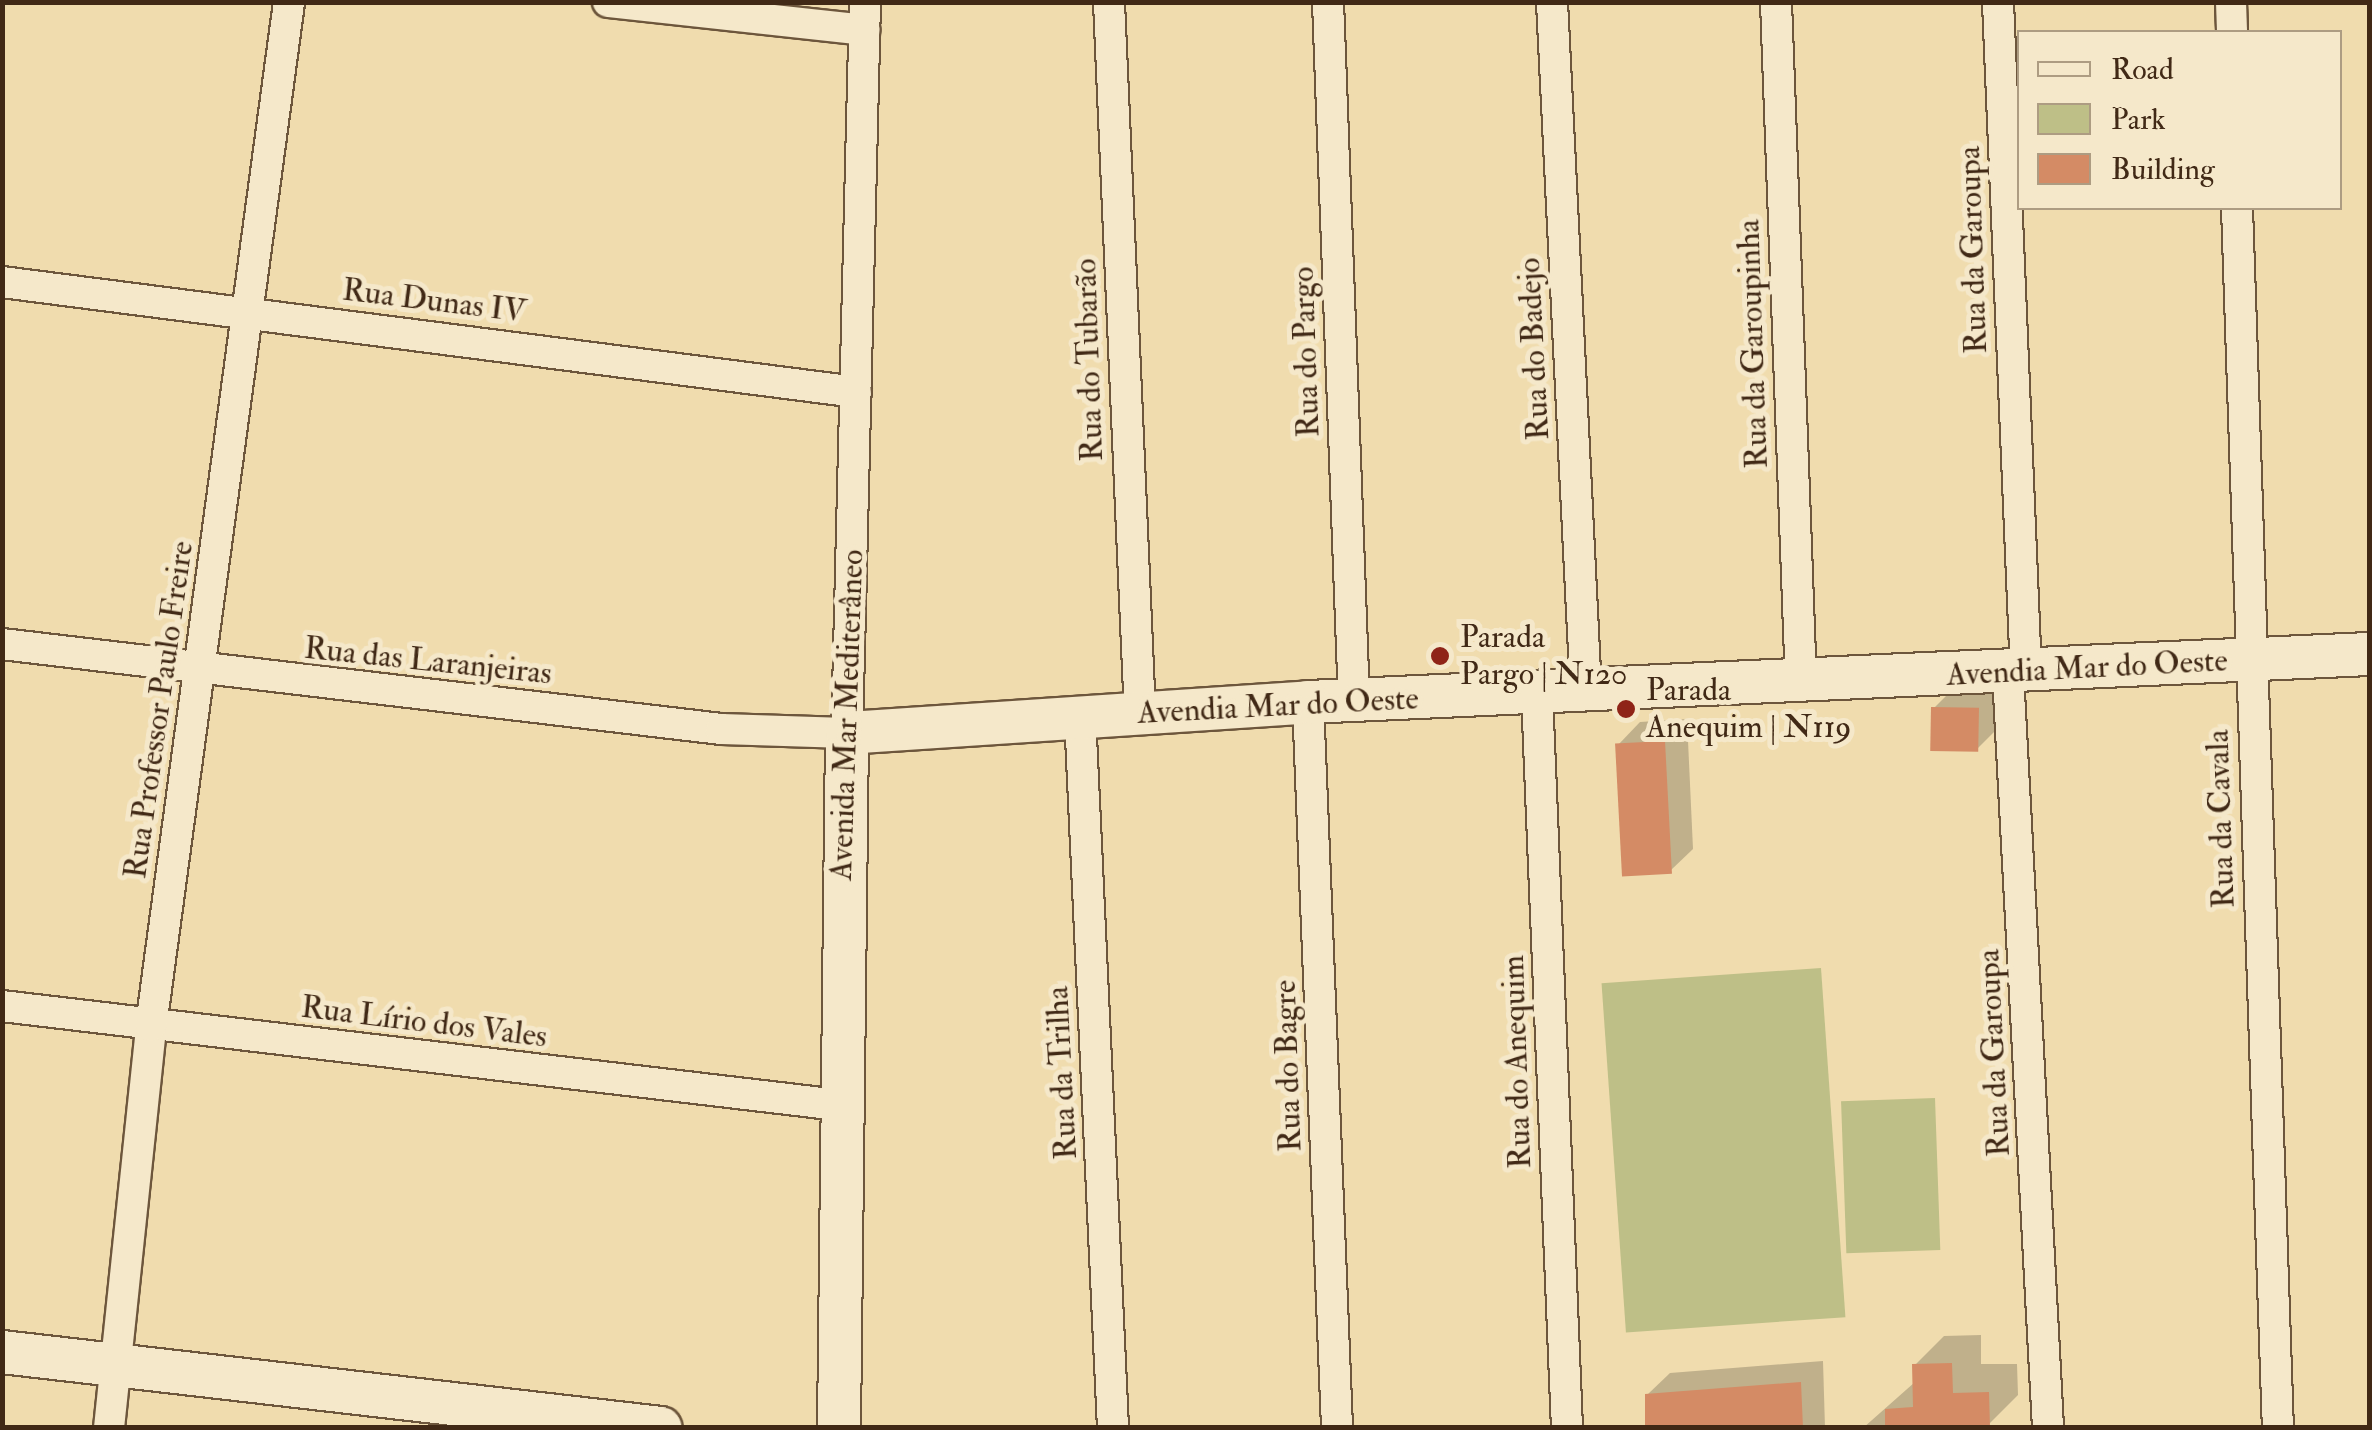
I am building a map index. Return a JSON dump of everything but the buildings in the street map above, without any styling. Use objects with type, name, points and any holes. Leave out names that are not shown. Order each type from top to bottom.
[{"type":"street","name":"Rua Professor Paulo Freire","points":[[109,1428],[151,1026],[289,2]]},
{"type":"street","points":[[608,2],[864,16]]},
{"type":"street","name":"Rua do Tubarão","points":[[1109,2],[1140,714]]},
{"type":"street","name":"Rua do Pargo","points":[[1328,2],[1354,700]]},
{"type":"street","name":"Rua do Badejo","points":[[1552,2],[1586,693]]},
{"type":"street","name":"Rua da Garoupinha","points":[[1776,2],[1801,683]]},
{"type":"street","name":"Rua da Garoupa","points":[[1998,2],[2017,674],[2048,1428]]},
{"type":"street","points":[[2231,2],[2232,30]]},
{"type":"street","name":"Avenida Mar Mediterâneo","points":[[839,1428],[839,1105],[864,16]]},
{"type":"street","name":"Rua da Cavala","points":[[2237,210],[2278,1428]]},
{"type":"street","name":"Rua Dunas IV","points":[[2,282],[856,392]]},
{"type":"street","name":"Rua das Laranjeiras","points":[[2,644],[721,729],[847,733]]},
{"type":"street","name":"Avendia Mar do Oeste","points":[[847,733],[1308,702],[2017,674],[2370,654]]},
{"type":"street","name":"Rua do Anequim","points":[[1537,694],[1567,1428]]},
{"type":"street","name":"Rua do Bagre","points":[[1308,702],[1337,1428]]},
{"type":"street","name":"Rua da Trilha","points":[[1080,716],[1114,1428]]},
{"type":"street","name":"Rua Lírio dos Vales","points":[[2,1006],[839,1105]]},
{"type":"street","points":[[2,1352],[661,1428]]},
{"type":"green space","points":[[1821,968],[1845,1317],[1626,1332],[1602,983]]},
{"type":"green space","points":[[1935,1098],[1940,1250],[1846,1253],[1841,1101]]},
{"type":"place","name":"Parada Pargo | N120","points":[[1440,656]]},
{"type":"place","name":"Parada Anequim | N119","points":[[1626,709]]}]
